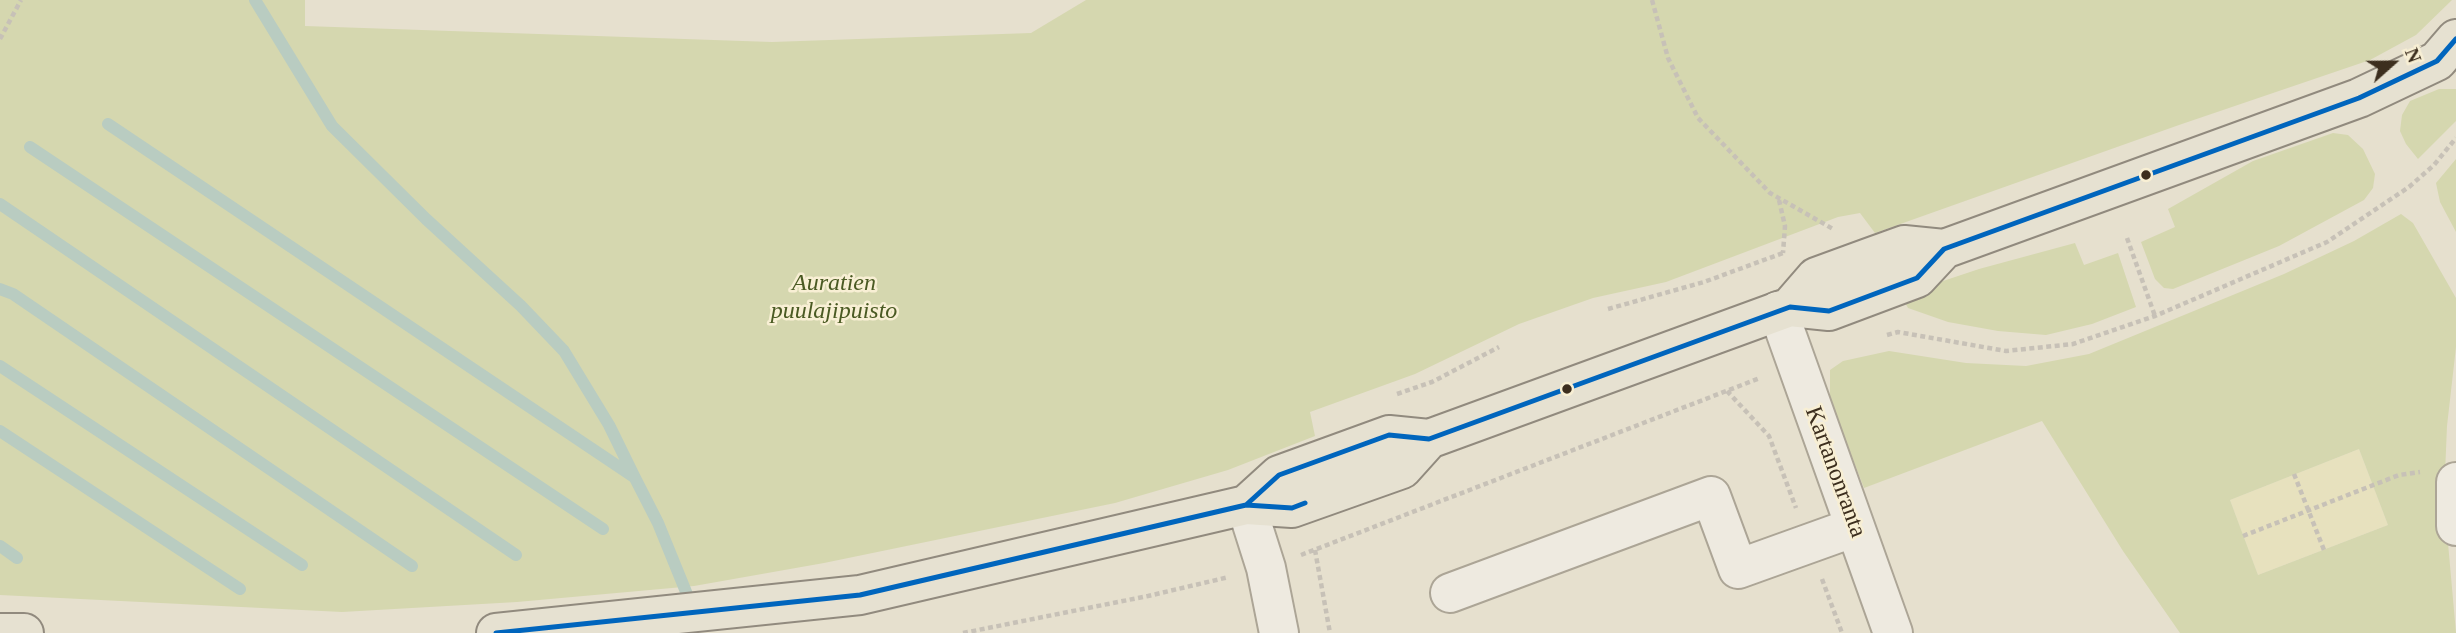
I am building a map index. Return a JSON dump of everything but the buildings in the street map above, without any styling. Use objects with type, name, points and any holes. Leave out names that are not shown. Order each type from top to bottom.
[{"type":"main road","points":[[496,633],[860,596],[1246,505],[1279,475],[1291,470],[1390,435],[1429,439],[1784,309],[1816,277],[1904,244],[1944,249],[2359,97],[2437,61],[2456,39]]},
{"type":"main road","points":[[0,633],[24,633]]},
{"type":"street","name":"Kartanonranta","points":[[1784,309],[1855,527],[1893,633]]},
{"type":"street","points":[[2440,477],[2456,526]]},
{"type":"street","points":[[1450,593],[1711,496],[1738,569],[1855,527]]},
{"type":"street","points":[[1246,505],[1266,568],[1279,633]]},
{"type":"path","points":[[0,39],[21,0]]},
{"type":"path","points":[[1652,0],[1668,58],[1698,118],[1770,193],[1837,232]]},
{"type":"path","points":[[1874,338],[1898,332],[2006,351],[2073,344],[2155,316],[2327,242],[2409,187],[2434,165],[2456,138]]},
{"type":"path","points":[[1779,199],[1785,226],[1783,253]]},
{"type":"path","points":[[2127,238],[2155,316]]},
{"type":"path","points":[[2294,474],[2324,550]]},
{"type":"path","points":[[2244,536],[2399,475],[2440,477]]},
{"type":"path","points":[[1315,550],[1330,633]]},
{"type":"shaded area","points":[[2359,449],[2388,525],[2258,575],[2230,500]]},
{"type":"green space","name":"Auratien puulajipuisto","points":[[0,0],[305,0],[305,26],[772,42],[1031,33],[1086,0],[2452,0],[2416,35],[2370,60],[1875,233],[1860,213],[1838,217],[1666,282],[1593,298],[1519,324],[1415,374],[1310,412],[1315,436],[1228,470],[1115,503],[824,563],[694,586],[517,602],[342,612],[0,595]]},
{"type":"green space","points":[[2439,89],[2456,89],[2456,121],[2418,159],[2400,131],[2402,115],[2410,101]]},
{"type":"green space","points":[[2333,133],[2348,135],[2363,149],[2375,174],[2373,188],[2364,200],[2279,246],[2173,289],[2164,288],[2155,279],[2141,242],[2175,227],[2168,209],[2253,161]]},
{"type":"green space","points":[[2456,159],[2456,232],[2440,202],[2436,183]]},
{"type":"green space","points":[[2401,214],[2413,223],[2456,298],[2456,347],[2447,426],[2444,498],[2456,633],[2180,633],[2123,551],[2042,421],[1864,488],[1830,400],[1830,370],[1843,361],[1889,351],[1966,363],[2026,366],[2089,354],[2284,274],[2354,241]],"holes":[[[2359,449],[2388,525],[2258,575],[2230,500]]]},
{"type":"green space","points":[[2075,243],[2084,265],[2118,253],[2136,307],[2092,324],[2046,335],[1998,331],[1948,322],[1908,308],[1901,295],[1979,269]]},
{"type":"waterway","points":[[255,0],[332,126],[426,219],[521,306],[564,351],[609,425],[658,523],[693,609]]},
{"type":"waterway","points":[[108,124],[634,477]]},
{"type":"waterway","points":[[30,147],[603,529]]},
{"type":"waterway","points":[[0,204],[516,555]]},
{"type":"waterway","points":[[0,289],[13,294],[412,566]]},
{"type":"waterway","points":[[0,366],[302,565]]},
{"type":"waterway","points":[[0,431],[240,589]]},
{"type":"waterway","points":[[0,546],[17,558]]},
{"type":"transit line","points":[[1246,505],[1279,475],[1389,435],[1429,439],[1790,307],[1829,311],[1917,278],[1944,249],[2359,98],[2437,61],[2456,39]]},
{"type":"transit line","points":[[496,633],[860,595],[1246,505],[1292,508],[1305,503]]}]
